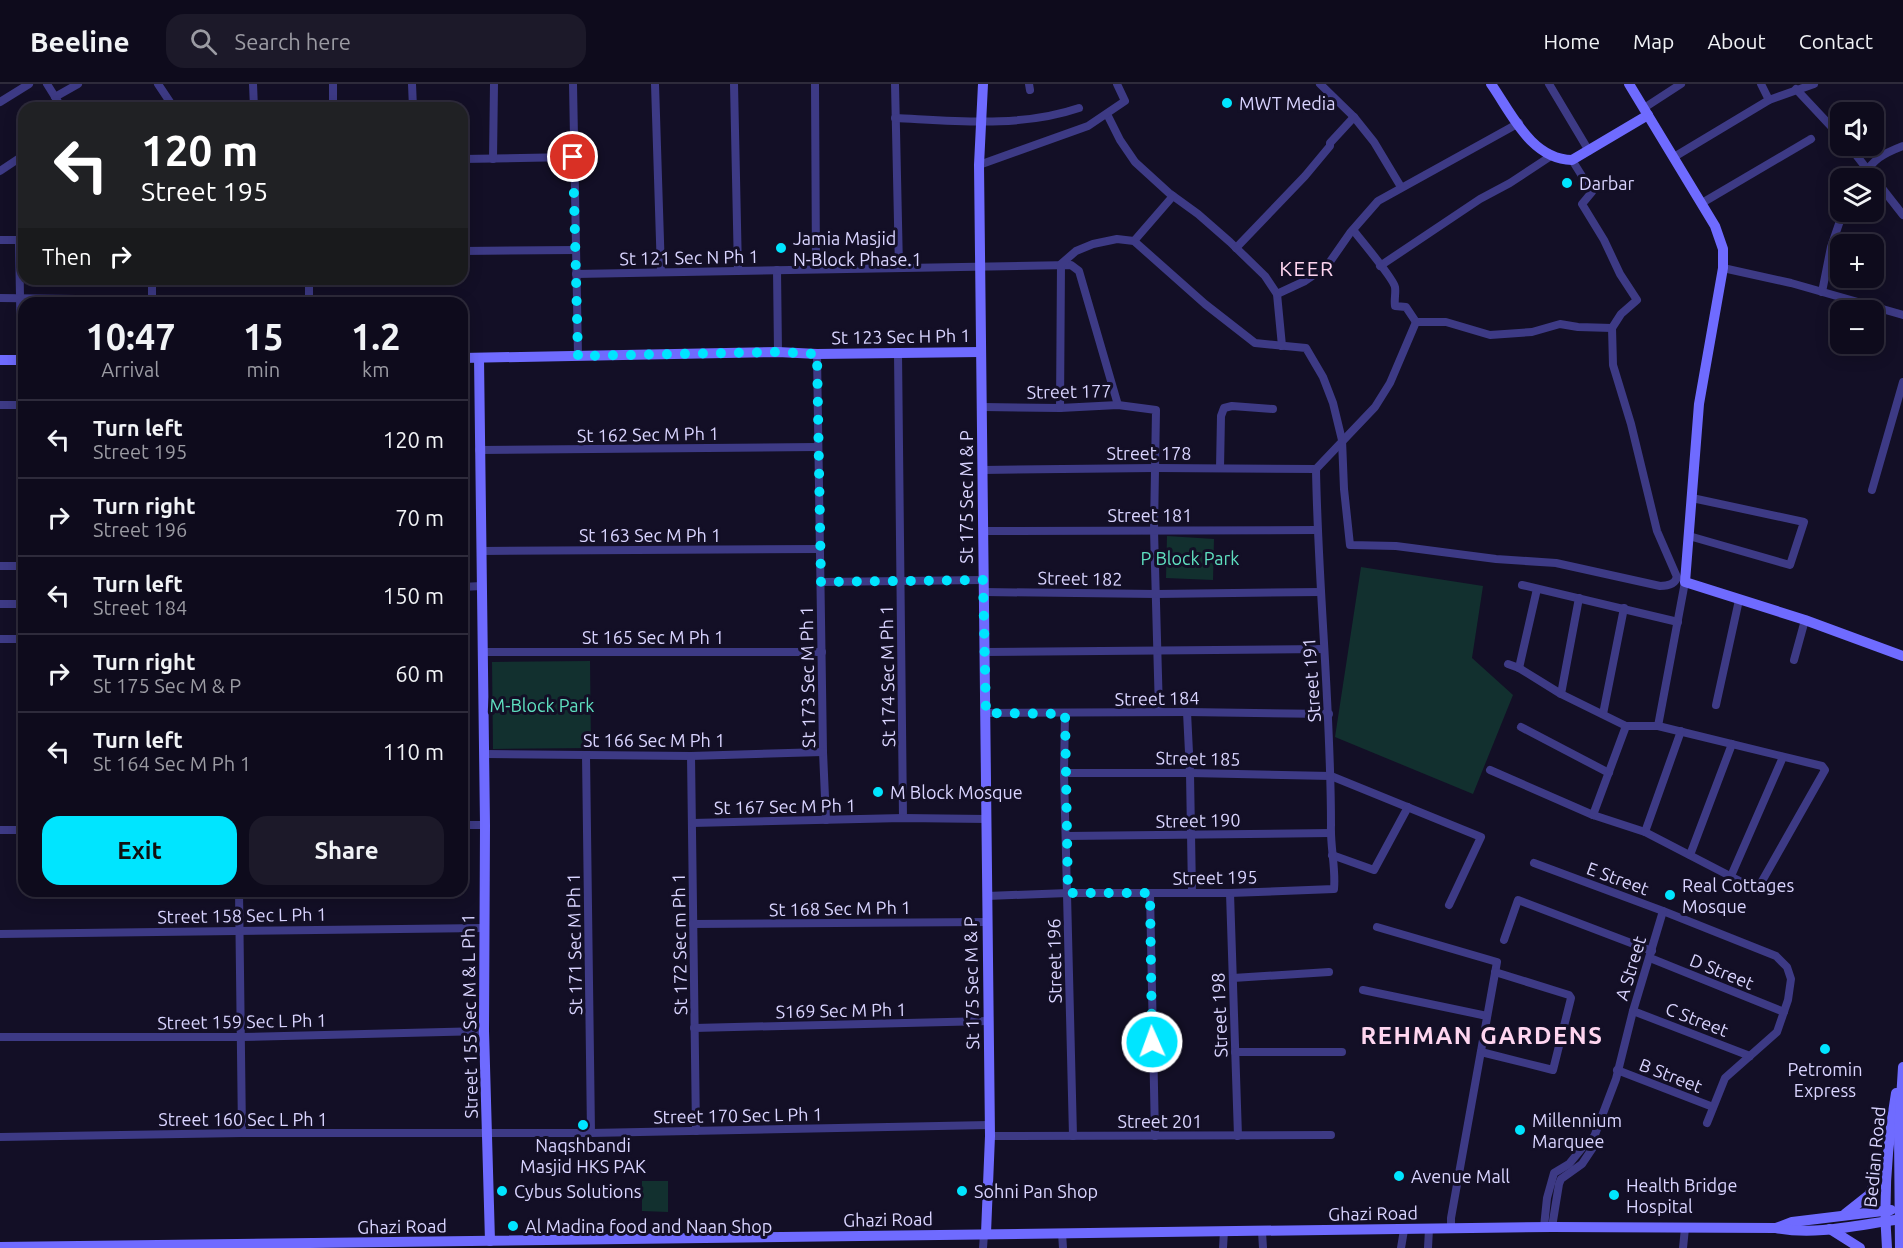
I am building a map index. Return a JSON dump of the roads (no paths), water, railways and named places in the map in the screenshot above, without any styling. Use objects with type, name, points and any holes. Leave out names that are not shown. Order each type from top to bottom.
[{"type":"street","points":[[0,102],[29,84]]},
{"type":"street","points":[[47,84],[58,102]]},
{"type":"street","points":[[55,97],[78,84]]},
{"type":"street","points":[[158,84],[170,102]]},
{"type":"street","points":[[254,84],[254,102]]},
{"type":"street","points":[[333,84],[333,102]]},
{"type":"street","points":[[412,84],[413,102]]},
{"type":"street","points":[[494,84],[494,159]]},
{"type":"street","points":[[573,84],[578,356]]},
{"type":"street","points":[[656,84],[661,272]]},
{"type":"street","points":[[734,84],[738,271]]},
{"type":"street","points":[[815,84],[816,268]]},
{"type":"street","points":[[895,84],[899,268]]},
{"type":"street","name":"St 175 Sec M & P","points":[[984,84],[979,165],[982,266],[980,352],[983,407],[989,1131],[985,1234]]},
{"type":"street","points":[[979,165],[1088,126],[1125,101],[1118,84]]},
{"type":"street","points":[[1320,84],[1354,117],[1374,142],[1401,188]]},
{"type":"street","points":[[1491,84],[1532,143],[1551,156],[1572,160],[1646,112],[1681,84]]},
{"type":"street","points":[[1549,84],[1589,151]]},
{"type":"street","points":[[1629,84],[1702,203],[1715,226],[1723,249],[1723,268],[1700,404],[1685,582],[1658,726]]},
{"type":"street","points":[[1761,84],[1769,99]]},
{"type":"street","points":[[1674,157],[1769,99],[1814,84]]},
{"type":"street","points":[[1796,89],[1830,125]]},
{"type":"street","points":[[895,118],[981,122],[1028,120],[1055,116],[1079,108]]},
{"type":"street","points":[[1107,114],[1120,140],[1135,162],[1236,248],[1265,276],[1277,294],[1282,345]]},
{"type":"street","points":[[1236,248],[1305,176],[1330,146],[1330,143],[1354,117]]},
{"type":"street","points":[[1277,294],[1305,281],[1326,266],[1378,201],[1519,123]]},
{"type":"street","points":[[1702,203],[1811,139]]},
{"type":"street","points":[[1857,156],[1868,168],[1884,153],[1903,146]]},
{"type":"street","points":[[1380,266],[1480,199],[1551,156]]},
{"type":"street","points":[[468,159],[573,157]]},
{"type":"street","points":[[0,171],[18,159]]},
{"type":"street","points":[[1060,408],[1061,264],[1076,251],[1093,244],[1117,239],[1134,241],[1205,304],[1255,343],[1306,348],[1323,377],[1333,403],[1342,440],[1350,545],[1396,546],[1496,559],[1556,563],[1668,586],[1674,583],[1677,577],[1657,531],[1631,423],[1612,365],[1612,328],[1621,314],[1637,300],[1620,274],[1604,240],[1582,204],[1592,192],[1572,160]]},
{"type":"street","points":[[1884,189],[1903,215]]},
{"type":"street","points":[[1134,241],[1173,196]]},
{"type":"street","points":[[1822,292],[1831,247],[1840,222]]},
{"type":"street","points":[[1353,230],[1380,266],[1390,275],[1395,287],[1395,306],[1406,307],[1416,322]]},
{"type":"street","points":[[0,240],[18,240]]},
{"type":"street","points":[[468,251],[576,250]]},
{"type":"street","points":[[1061,264],[1071,265],[1079,271],[1118,405]]},
{"type":"street","name":"St 121 Sec N Ph 1","points":[[576,274],[1061,264]]},
{"type":"street","points":[[1723,268],[1903,315]]},
{"type":"street","points":[[777,270],[778,352]]},
{"type":"street","points":[[20,285],[20,297]]},
{"type":"street","points":[[0,298],[18,297]]},
{"type":"street","points":[[1416,322],[1446,322],[1490,335],[1532,332],[1560,324],[1612,328]]},
{"type":"street","points":[[1316,469],[1376,407],[1390,383],[1416,322]]},
{"type":"street","name":"St 123 Sec H Ph 1","points":[[468,358],[778,352],[817,354],[980,352]]},
{"type":"street","name":"St 174 Sec M Ph 1","points":[[898,353],[903,818]]},
{"type":"street","name":"St 173 Sec M Ph 1","points":[[817,354],[826,820]]},
{"type":"street","name":"Street 155 Sec M & L Ph 1","points":[[480,358],[479,450],[485,754],[484,1031],[490,1241]]},
{"type":"street","points":[[0,360],[18,360]]},
{"type":"street","points":[[1872,490],[1903,382]]},
{"type":"street","points":[[0,405],[18,405]]},
{"type":"street","name":"Street 177","points":[[983,407],[1060,408],[1118,405],[1156,410],[1155,468]]},
{"type":"street","points":[[1220,468],[1221,416],[1224,408],[1232,406],[1273,409]]},
{"type":"street","name":"St 162 Sec M Ph 1","points":[[479,450],[818,447]]},
{"type":"street","points":[[1155,468],[1154,530],[1159,712]]},
{"type":"street","name":"Street 178","points":[[982,470],[1316,469]]},
{"type":"street","name":"Street 191","points":[[1316,469],[1317,530],[1329,714],[1330,833],[1334,889]]},
{"type":"street","points":[[1689,536],[1790,565],[1804,522],[1692,498]]},
{"type":"street","name":"Street 181","points":[[984,531],[1317,530]]},
{"type":"street","name":"St 163 Sec M Ph 1","points":[[481,551],[820,549]]},
{"type":"street","points":[[0,566],[18,566]]},
{"type":"street","points":[[821,582],[983,580]]},
{"type":"street","points":[[1685,582],[1805,620],[1903,656]]},
{"type":"street","points":[[1522,585],[1678,622]]},
{"type":"street","points":[[468,587],[481,586]]},
{"type":"street","points":[[1519,668],[1537,589]]},
{"type":"street","name":"Street 182","points":[[984,592],[1156,594],[1321,592]]},
{"type":"street","points":[[1561,694],[1580,598]]},
{"type":"street","points":[[1716,705],[1739,600]]},
{"type":"street","points":[[0,604],[18,604]]},
{"type":"street","points":[[1603,714],[1624,608]]},
{"type":"street","points":[[1794,660],[1805,620]]},
{"type":"street","points":[[0,639],[18,639]]},
{"type":"street","points":[[985,652],[1324,649]]},
{"type":"street","name":"St 165 Sec M Ph 1","points":[[483,652],[822,652]]},
{"type":"street","points":[[1490,770],[1593,815],[1645,832],[1755,890],[1758,889],[1825,770],[1822,766],[1681,731],[1658,726],[1626,726],[1561,694],[1519,668],[1508,664]]},
{"type":"street","points":[[1187,712],[1191,773],[1192,893]]},
{"type":"street","name":"Street 184","points":[[986,713],[1329,714]]},
{"type":"street","name":"Street 196","points":[[1065,714],[1064,773],[1073,1136]]},
{"type":"street","points":[[1593,815],[1626,726]]},
{"type":"street","points":[[1521,727],[1609,773]]},
{"type":"street","points":[[1645,832],[1681,731]]},
{"type":"street","points":[[1690,855],[1732,744]]},
{"type":"street","name":"St 166 Sec M Ph 1","points":[[485,754],[691,756],[823,752]]},
{"type":"street","name":"St 171 Sec M Ph 1","points":[[586,755],[591,1133]]},
{"type":"street","name":"St 172 Sec m Ph 1","points":[[691,756],[696,1131]]},
{"type":"street","points":[[1731,876],[1784,757]]},
{"type":"street","name":"Street 185","points":[[1064,773],[1331,776]]},
{"type":"street","points":[[1331,776],[1481,837],[1449,905]]},
{"type":"street","points":[[1332,855],[1374,870],[1407,807]]},
{"type":"street","name":"St 167 Sec M Ph 1","points":[[693,823],[903,818],[987,819]]},
{"type":"street","points":[[468,825],[485,825]]},
{"type":"street","points":[[0,831],[18,830]]},
{"type":"street","name":"Street 190","points":[[1066,836],[1330,833]]},
{"type":"street","name":"E Street","points":[[1534,862],[1776,956],[1787,967],[1791,979],[1784,1012]]},
{"type":"street","name":"Street 195","points":[[987,896],[1068,893],[1230,893],[1334,889]]},
{"type":"street","points":[[1150,893],[1155,1136]]},
{"type":"street","name":"Street 198","points":[[1230,893],[1238,1136]]},
{"type":"street","points":[[239,897],[242,1133]]},
{"type":"street","name":"D Street","points":[[1504,940],[1518,900],[1784,1012]]},
{"type":"street","name":"A Street","points":[[1548,1227],[1547,1198],[1554,1173],[1569,1164],[1594,1137],[1608,1102],[1663,911]]},
{"type":"street","name":"St 168 Sec M Ph 1","points":[[693,924],[987,922]]},
{"type":"street","points":[[1377,927],[1497,962],[1450,1218],[1451,1228]]},
{"type":"street","name":"Street 158 Sec L Ph 1","points":[[0,934],[484,928]]},
{"type":"street","points":[[1233,978],[1329,972]]},
{"type":"street","points":[[1481,1052],[1553,1070],[1571,998],[1569,995],[1495,972]]},
{"type":"street","points":[[1363,990],[1487,1016]]},
{"type":"street","name":"C Street","points":[[1633,1011],[1750,1056]]},
{"type":"street","points":[[1707,1123],[1725,1078],[1777,1032],[1784,1012]]},
{"type":"street","name":"S169 Sec M Ph 1","points":[[694,1028],[988,1021]]},
{"type":"street","name":"Street 159 Sec L Ph 1","points":[[0,1037],[242,1037],[484,1031]]},
{"type":"street","points":[[1235,1052],[1342,1052]]},
{"type":"street","name":"Bedian Road","points":[[1887,1248],[1885,1216],[1887,1156],[1897,1087],[1903,1068]]},
{"type":"street","name":"Bedian Road","points":[[1900,1248],[1903,1068]]},
{"type":"street","name":"B Street","points":[[1617,1070],[1713,1107]]},
{"type":"street","name":"Street 170 Sec L Ph 1","points":[[487,1133],[989,1131]]},
{"type":"street","name":"Street 201","points":[[989,1131],[1073,1136],[1331,1135]]},
{"type":"street","name":"Street 160 Sec L Ph 1","points":[[0,1137],[242,1133],[487,1133]]},
{"type":"street","points":[[1844,1215],[1869,1195],[1887,1156]]},
{"type":"street","name":"Ghazi Road","points":[[0,1247],[490,1241],[747,1243],[985,1234],[1548,1227],[1776,1228],[1797,1232],[1830,1230],[1901,1214]]},
{"type":"street","name":"Ghazi Road","points":[[1776,1228],[1792,1222],[1844,1215],[1885,1216]]},
{"type":"street","points":[[1683,1248],[1685,1228]]},
{"type":"street","points":[[1428,1248],[1429,1229]]},
{"type":"street","points":[[1401,1248],[1404,1230]]},
{"type":"street","points":[[1830,1230],[1860,1248]]},
{"type":"street","points":[[1223,1248],[1224,1231]]},
{"type":"street","points":[[1262,1232],[1263,1248]]},
{"type":"street","points":[[1062,1233],[1063,1248]]},
{"type":"street","points":[[983,1248],[985,1234]]},
{"type":"place","name":"MWT Media","points":[[1227,103]]},
{"type":"place","name":"Darbar","points":[[1567,183]]},
{"type":"place","name":"Jamia Masjid N-Block Phase.1","points":[[781,248]]},
{"type":"place","name":"M Block Mosque","points":[[878,792]]},
{"type":"place","name":"Real Cottages Mosque","points":[[1670,895]]},
{"type":"place","name":"Petromin Express","points":[[1825,1049]]},
{"type":"place","name":"Naqshbandi Masjid HKS PAK","points":[[583,1125]]},
{"type":"place","name":"Millennium Marquee","points":[[1520,1130]]},
{"type":"place","name":"Avenue Mall","points":[[1399,1176]]},
{"type":"place","name":"Cybus Solutions","points":[[502,1191]]},
{"type":"place","name":"Sohni Pan Shop","points":[[962,1191]]},
{"type":"place","name":"Health Bridge Hospital","points":[[1614,1195]]},
{"type":"place","name":"Al Madina food and Naan Shop","points":[[513,1226]]},
{"type":"district","name":"KEER","points":[[1307,268]]},
{"type":"district","name":"REHMAN GARDENS","points":[[1482,1035]]},
{"type":"park label","name":"P Block Park","points":[[1190,558]]},
{"type":"park label","name":"M-Block Park","points":[[542,705]]}]
